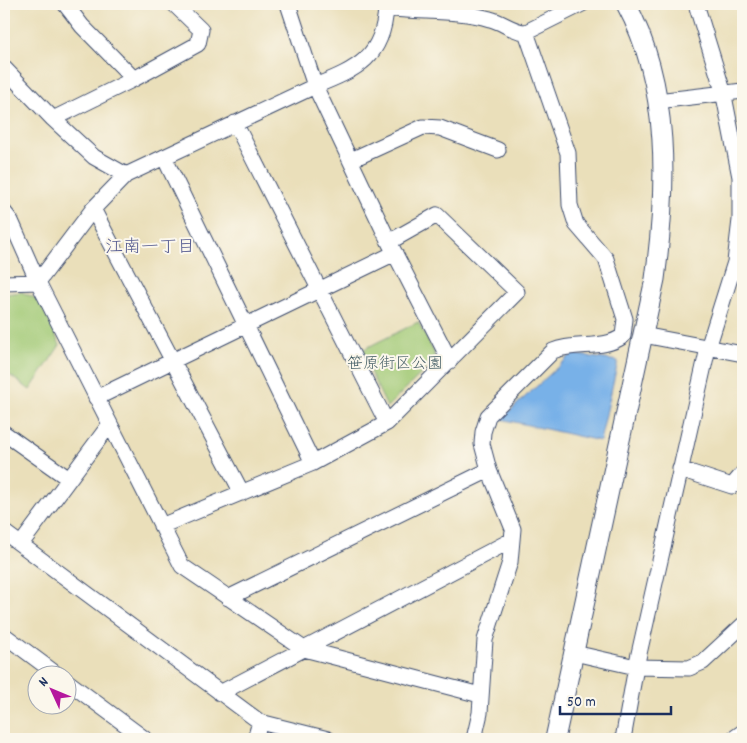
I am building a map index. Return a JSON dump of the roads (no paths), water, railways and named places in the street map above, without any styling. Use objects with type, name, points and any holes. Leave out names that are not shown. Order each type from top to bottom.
[{"type":"street","points":[[65,4],[82,26],[134,79]]},
{"type":"street","points":[[54,120],[198,44],[201,30],[174,4]]},
{"type":"street","points":[[288,4],[314,86],[450,361]]},
{"type":"street","points":[[38,282],[93,209],[126,175],[314,86],[340,76],[371,55],[382,38],[384,6],[405,11],[445,11],[491,19],[519,32],[526,32],[582,4]]},
{"type":"street","points":[[555,739],[655,279],[662,222],[662,151],[657,101],[651,70],[626,4]]},
{"type":"street","points":[[624,739],[636,668],[708,348],[739,263],[742,177],[723,91],[696,4]]},
{"type":"street","points":[[474,739],[480,713],[484,640],[510,562],[513,529],[489,470],[482,444],[488,416],[553,351],[566,346],[612,344],[623,336],[625,319],[606,259],[576,224],[570,205],[568,152],[526,32]]},
{"type":"street","points":[[4,68],[54,120],[94,157],[126,175]]},
{"type":"street","points":[[657,101],[723,91],[743,91]]},
{"type":"street","points":[[235,124],[387,423]]},
{"type":"street","points":[[351,160],[423,127],[440,128],[498,150]]},
{"type":"street","points":[[164,156],[313,463]]},
{"type":"street","points":[[93,209],[242,493]]},
{"type":"street","points":[[4,212],[11,222],[38,282],[182,566],[304,650],[480,695]]},
{"type":"street","points":[[96,398],[320,289],[392,247],[437,215],[517,292],[387,423],[313,463],[161,526]]},
{"type":"street","points":[[4,283],[38,282]]},
{"type":"street","points":[[643,335],[743,354]]},
{"type":"street","points":[[21,544],[110,424]]},
{"type":"street","points":[[4,432],[69,479]]},
{"type":"street","points":[[228,598],[489,470]]},
{"type":"street","points":[[680,470],[732,486],[743,473]]},
{"type":"street","points":[[4,532],[260,722],[328,739]]},
{"type":"street","points":[[220,693],[512,540]]},
{"type":"street","points":[[574,653],[636,668],[689,668],[702,662],[743,625]]},
{"type":"street","points":[[4,635],[46,666]]},
{"type":"street","points":[[78,690],[144,739]]},
{"type":"street","points":[[256,739],[260,722]]},
{"type":"street","points":[[732,739],[743,732]]},
{"type":"water","points":[[572,354],[618,361],[600,441],[501,419]]},
{"type":"district","name":"江南一丁目","points":[[150,246]]},
{"type":"park label","name":"笹原街区公園","points":[[395,362]]}]
